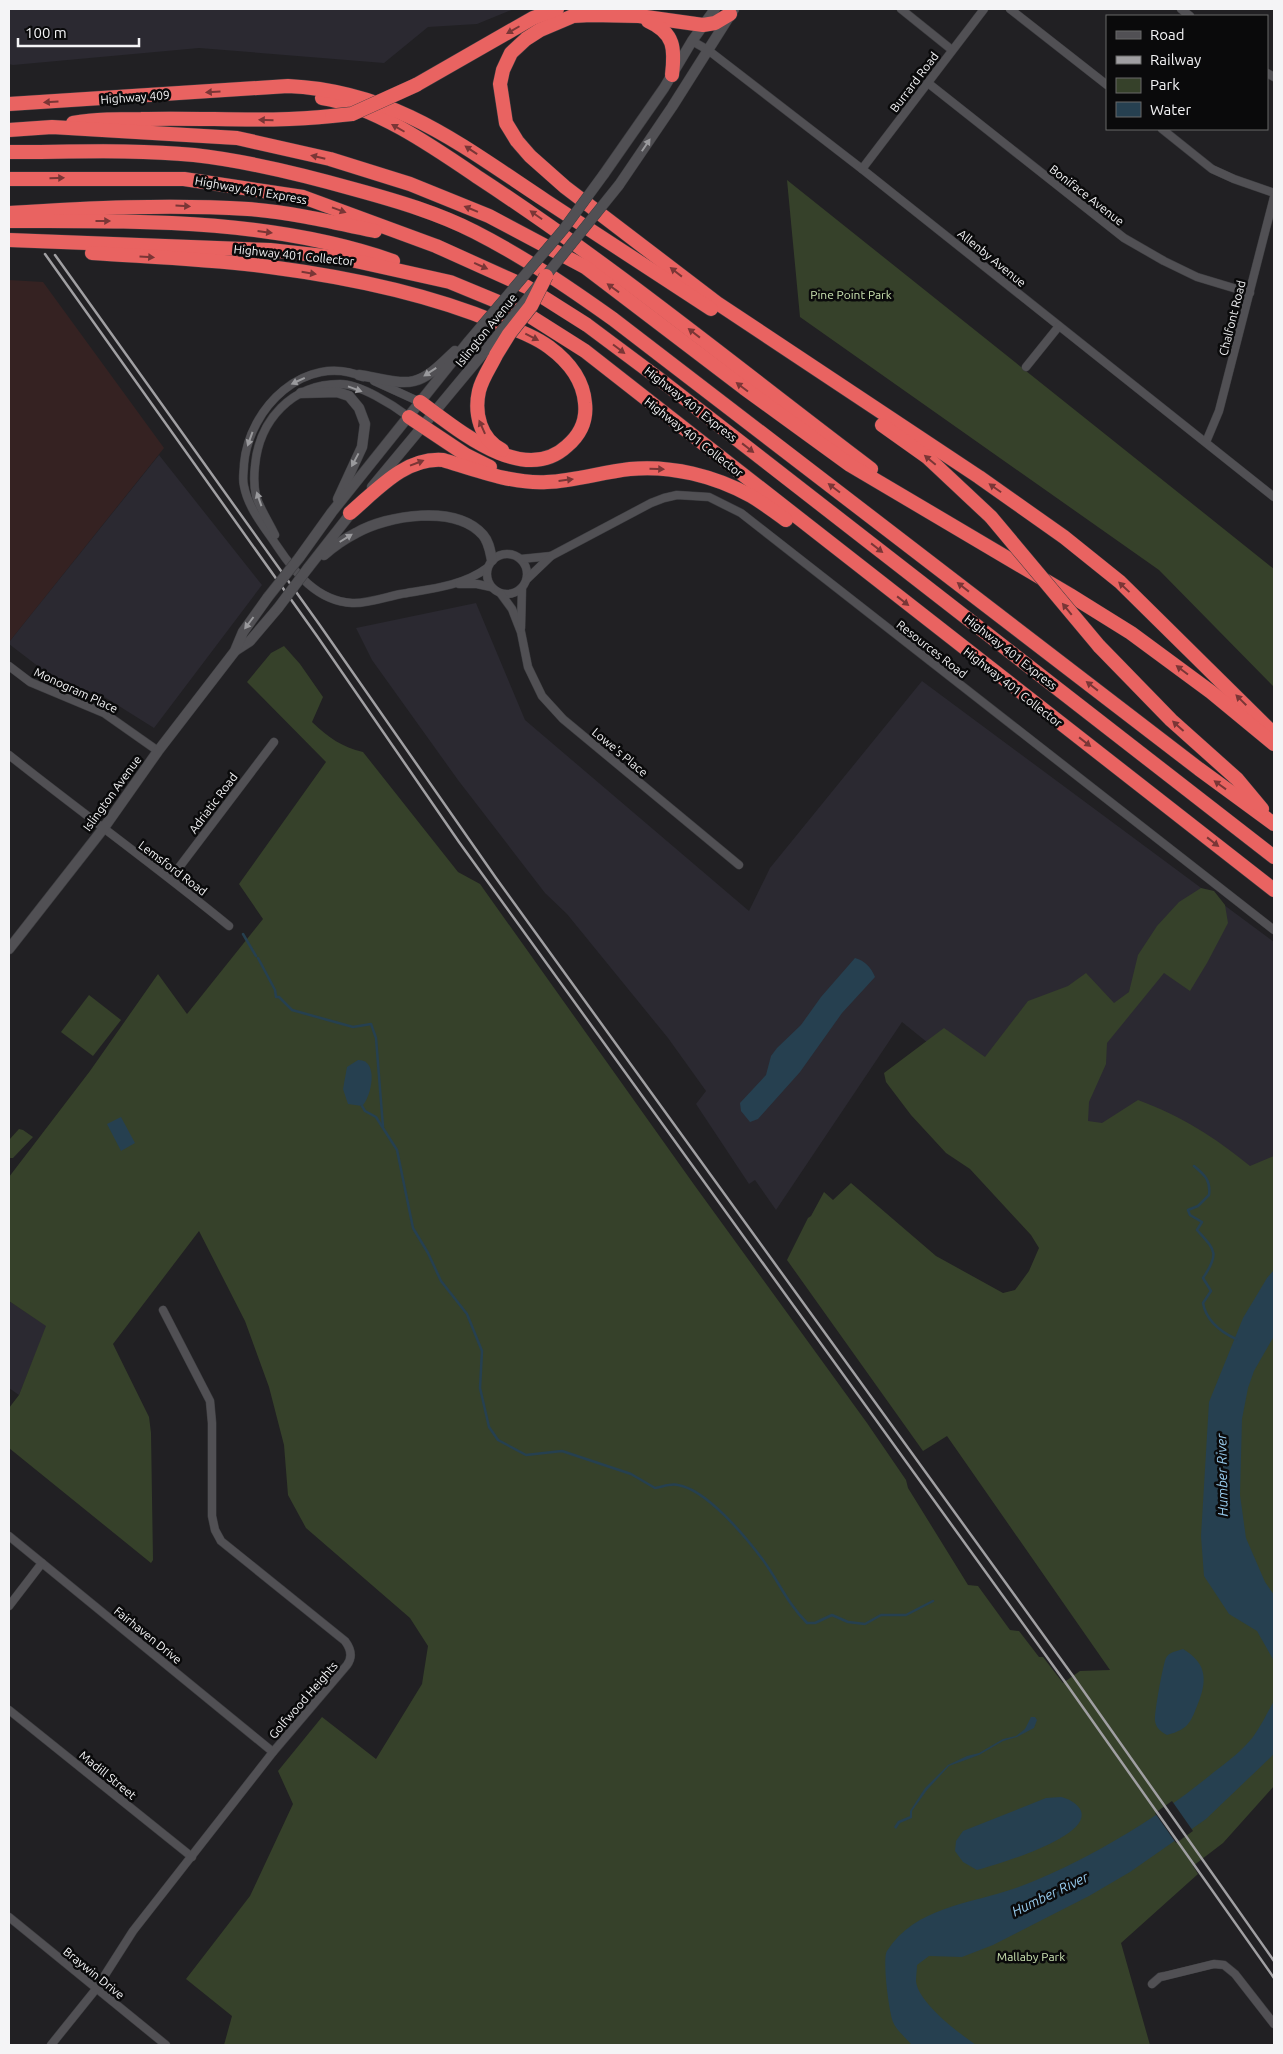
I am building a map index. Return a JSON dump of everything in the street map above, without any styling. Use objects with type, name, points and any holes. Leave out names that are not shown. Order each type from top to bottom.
[{"type":"highway","points":[[9,130],[52,127],[92,120],[186,117],[290,120],[352,114],[416,85],[516,28],[557,9]]},
{"type":"highway","points":[[732,12],[715,23],[703,25],[639,16],[573,16],[540,30],[526,39],[512,53],[503,70],[500,84],[506,123],[517,141],[530,156],[565,187],[729,312],[788,362]]},
{"type":"highway","points":[[639,16],[664,30],[670,38],[673,52],[672,75]]},
{"type":"highway","points":[[262,89],[288,86],[313,87],[347,94],[398,110],[426,123],[468,148],[713,310],[901,438],[953,479],[991,516],[1099,646],[1171,720],[1237,778],[1274,823]]},
{"type":"highway","points":[[262,89],[330,99],[359,108],[450,158],[535,215],[643,292],[823,434],[928,511]]},
{"type":"highway","name":"Highway 409","points":[[9,104],[262,89]]},
{"type":"highway","points":[[52,127],[237,138],[348,165],[410,184],[489,216],[585,267],[744,388],[850,465],[1131,633],[1211,692],[1274,744]]},
{"type":"highway","name":"Highway 401 Express","points":[[9,152],[110,152],[194,155],[295,174],[402,203],[473,231],[545,271],[613,319],[911,546],[1191,764],[1274,823]]},
{"type":"highway","name":"Highway 401 Express","points":[[9,179],[184,179],[302,197],[436,246],[528,288],[587,325],[1274,857]]},
{"type":"highway","points":[[9,213],[131,206],[250,209],[330,221],[436,246]]},
{"type":"highway","points":[[9,221],[108,220],[200,224],[298,236],[374,255],[450,282]]},
{"type":"highway","name":"Highway 401 Collector","points":[[9,240],[279,251],[342,258],[450,282],[525,313],[585,351],[1274,890]]},
{"type":"highway","points":[[48,242],[67,251],[268,266],[341,278],[445,303],[530,336],[548,346],[564,359],[576,374],[583,389],[586,404],[585,420],[576,436],[561,453],[535,460],[503,455],[485,447],[420,402]]},
{"type":"highway","points":[[518,458],[498,448],[486,436],[479,423],[479,390],[491,352],[509,334],[531,306],[546,276]]},
{"type":"highway","points":[[729,312],[979,477],[1064,537],[1120,582],[1221,679],[1274,735]]},
{"type":"highway","points":[[409,417],[424,425],[466,455],[518,480]]},
{"type":"highway","points":[[350,513],[399,472],[410,465],[424,460],[443,460],[518,480],[546,482],[658,468],[684,472],[731,486],[752,497],[864,571]]},
{"type":"main road","name":"Islington Avenue","points":[[9,949],[103,829],[158,750],[235,650],[242,632],[332,512],[468,342],[563,230],[604,174],[715,9]]},
{"type":"main road","points":[[546,276],[619,185],[732,12]]},
{"type":"main road","points":[[359,375],[404,382],[414,381],[431,372],[468,342]]},
{"type":"main road","name":"Islington Avenue","points":[[235,650],[250,641],[278,608],[350,513],[434,412],[491,352]]},
{"type":"main road","points":[[301,393],[337,392],[350,396],[359,408],[365,424],[362,447],[332,512]]},
{"type":"main road","points":[[308,568],[334,546],[357,532],[392,519],[439,515],[462,520],[482,534],[490,547],[490,564]]},
{"type":"street","points":[[901,9],[952,50]]},
{"type":"street","name":"Burrard Road","points":[[862,169],[984,9]]},
{"type":"street","points":[[1010,9],[1106,84]]},
{"type":"street","name":"Allenby Avenue","points":[[692,41],[708,50],[862,169],[1273,494]]},
{"type":"street","name":"Boniface Avenue","points":[[928,83],[1124,238],[1197,277],[1250,293]]},
{"type":"street","points":[[1163,130],[1212,168],[1234,179],[1274,192]]},
{"type":"street","name":"Chalfont Road","points":[[1206,442],[1219,412],[1274,196]]},
{"type":"street","points":[[1026,367],[1059,326]]},
{"type":"street","points":[[420,402],[359,375],[344,372],[326,372],[312,375],[286,387],[274,397],[265,409],[250,437],[245,453],[244,486],[254,511],[286,559],[317,592],[337,600],[353,603],[452,584],[477,575],[501,555],[511,554],[521,559],[526,568],[527,579],[522,588],[513,594],[501,594],[491,587],[477,584],[452,584]]},
{"type":"street","points":[[286,559],[256,496],[254,476],[256,451],[272,417],[290,399],[301,393],[314,388],[342,384],[388,402],[409,417]]},
{"type":"street","name":"Resources Road","points":[[527,579],[551,556],[651,503],[664,498],[692,495],[709,497],[741,513],[1274,930]]},
{"type":"street","name":"Resources Road","points":[[521,559],[551,556]]},
{"type":"street","points":[[490,564],[486,578],[491,587]]},
{"type":"street","name":"Lowe's Place","points":[[521,632],[522,588]]},
{"type":"street","name":"Lowe's Place","points":[[501,594],[512,609],[521,632],[528,667],[542,696],[563,719],[739,865]]},
{"type":"street","name":"Monogram Place","points":[[9,666],[30,682],[104,713],[158,750]]},
{"type":"street","name":"Adriatic Road","points":[[170,878],[274,742]]},
{"type":"street","name":"Lemsford Road","points":[[9,755],[103,829],[170,878],[229,926]]},
{"type":"street","name":"Golfwood Heights","points":[[51,2045],[96,1989],[133,1931],[273,1752],[350,1661],[350,1650],[345,1641],[217,1536],[212,1516],[212,1423],[210,1401],[163,1310]]},
{"type":"street","name":"Fairhaven Drive","points":[[9,1536],[273,1752]]},
{"type":"street","points":[[9,1606],[42,1563]]},
{"type":"street","name":"Madill Street","points":[[9,1710],[192,1857]]},
{"type":"street","name":"Braywin Drive","points":[[9,1917],[166,2045]]},
{"type":"street","points":[[1152,1984],[1165,1976],[1214,1964],[1224,1965],[1235,1974],[1274,2024]]},
{"type":"shaded area","points":[[9,9],[514,9],[477,24],[428,27],[384,63],[199,48],[13,65],[9,64]]},
{"type":"shaded area","points":[[9,280],[43,282],[164,448],[9,642]]},
{"type":"shaded area","points":[[159,455],[262,585],[154,728],[103,696],[56,680],[9,644],[9,642]]},
{"type":"shaded area","points":[[476,603],[525,720],[749,911],[770,868],[922,681],[1274,942],[1274,1160],[1197,1260],[902,1022],[776,1210],[755,1180],[749,1184],[696,1104],[706,1091],[668,1038],[567,914],[545,893],[458,780],[372,660],[356,628]]},
{"type":"shaded area","points":[[9,1301],[47,1326],[19,1395],[9,1388]]},
{"type":"green space","name":"Pine Point Park","points":[[787,180],[1274,569],[1274,687],[1159,570],[800,317]]},
{"type":"green space","name":"Mallaby Park","points":[[284,646],[300,664],[323,697],[312,722],[336,741],[363,752],[458,872],[480,884],[867,1423],[906,1480],[908,1488],[968,1585],[978,1586],[1010,1630],[1019,1631],[1039,1657],[1043,1657],[1063,1683],[1080,1671],[1110,1670],[947,1436],[923,1451],[787,1260],[808,1218],[811,1216],[824,1192],[833,1200],[851,1183],[936,1256],[1003,1293],[1015,1290],[1029,1271],[1039,1248],[1031,1235],[970,1169],[946,1153],[911,1115],[886,1082],[884,1073],[944,1028],[985,1057],[1028,1001],[1068,986],[1086,973],[1114,1003],[1129,992],[1138,955],[1157,926],[1179,902],[1201,888],[1214,891],[1225,905],[1228,923],[1190,991],[1164,973],[1107,1043],[1106,1064],[1089,1102],[1088,1121],[1102,1123],[1138,1100],[1169,1113],[1197,1128],[1250,1166],[1274,1156],[1274,1786],[1223,1843],[1193,1866],[1198,1874],[1121,1943],[1150,2045],[224,2045],[232,2016],[186,1979],[250,1896],[293,1804],[278,1771],[322,1717],[376,1759],[422,1684],[428,1646],[410,1618],[306,1528],[288,1495],[284,1445],[269,1387],[245,1321],[199,1231],[113,1344],[149,1417],[151,1433],[153,1560],[151,1563],[9,1448],[9,1408],[19,1395],[46,1326],[9,1301],[9,1177],[90,1071],[158,974],[187,1014],[263,919],[239,884],[326,762],[247,682],[271,653]]},
{"type":"green space","points":[[89,995],[121,1020],[93,1056],[61,1032]]},
{"type":"green space","points":[[19,1129],[33,1137],[13,1158],[10,1158],[9,1140]]},
{"type":"water","points":[[855,958],[867,965],[875,977],[842,1013],[800,1072],[758,1119],[750,1122],[741,1111],[740,1103],[766,1075],[771,1056],[777,1048],[801,1025],[821,997]]},
{"type":"water","points":[[358,1060],[365,1061],[369,1065],[372,1079],[369,1094],[362,1106],[348,1104],[343,1089],[347,1067]]},
{"type":"water","points":[[121,1117],[135,1143],[121,1151],[107,1124]]},
{"type":"water","name":"Humber River","points":[[1274,1270],[1274,1336],[1254,1371],[1248,1388],[1242,1419],[1240,1495],[1246,1538],[1265,1582],[1274,1595],[1274,1661],[1257,1631],[1229,1614],[1204,1576],[1201,1536],[1209,1402],[1243,1318],[1267,1278]]},
{"type":"water","points":[[1183,1649],[1196,1659],[1203,1671],[1202,1693],[1189,1723],[1181,1730],[1167,1735],[1159,1730],[1155,1721],[1159,1689],[1167,1656]]},
{"type":"water","name":"Humber River","points":[[1274,1701],[1274,1754],[1206,1819],[1130,1872],[1089,1896],[993,1945],[962,1957],[929,1956],[917,1965],[916,1981],[918,1990],[924,1999],[940,2017],[976,2045],[912,2045],[899,2031],[894,2025],[891,2016],[885,1964],[887,1951],[899,1936],[912,1925],[928,1916],[962,1903],[1016,1888],[1041,1878],[1120,1838],[1170,1806],[1240,1751],[1256,1733]]},
{"type":"water","points":[[1031,1717],[1035,1717],[1037,1720],[1034,1728],[1017,1737],[1003,1741],[979,1755],[949,1766],[927,1790],[912,1811],[912,1818],[900,1823],[896,1829],[894,1827],[898,1821],[910,1816],[910,1811],[925,1788],[948,1765],[967,1756],[979,1753],[1003,1739],[1016,1736],[1025,1729]]},
{"type":"water","points":[[1061,1797],[1072,1801],[1080,1809],[1081,1819],[1073,1829],[1059,1839],[1022,1856],[977,1870],[963,1862],[955,1851],[956,1841],[963,1831],[1046,1798]]},
{"type":"pier","points":[[1172,1801],[1193,1831],[1176,1843],[1155,1813]]},
{"type":"waterway","points":[[243,934],[256,956]]},
{"type":"waterway","points":[[258,958],[275,990],[276,997],[279,997],[292,1010],[353,1027],[371,1024],[376,1038],[383,1127]]},
{"type":"waterway","points":[[362,1106],[365,1111],[376,1117],[397,1150],[413,1228],[428,1253],[441,1281],[467,1314],[482,1351],[480,1388],[489,1427],[498,1440],[526,1455],[562,1451],[631,1474],[655,1488],[675,1485],[701,1495],[725,1515],[746,1539],[763,1560],[794,1608],[807,1623],[815,1623],[832,1615],[848,1622],[865,1624],[881,1615],[906,1615],[933,1601]]},
{"type":"waterway","points":[[1194,1166],[1201,1172],[1209,1186],[1209,1195],[1198,1206],[1188,1210],[1190,1215],[1202,1222],[1197,1230],[1208,1242],[1213,1252],[1212,1263],[1203,1278],[1211,1291],[1203,1303],[1207,1315],[1215,1325],[1236,1339]]},
{"type":"railway","points":[[45,254],[317,636],[459,842],[1065,1682],[1274,1978]]},
{"type":"railway","points":[[55,255],[319,624],[496,878],[1073,1676],[1274,1961]]}]
